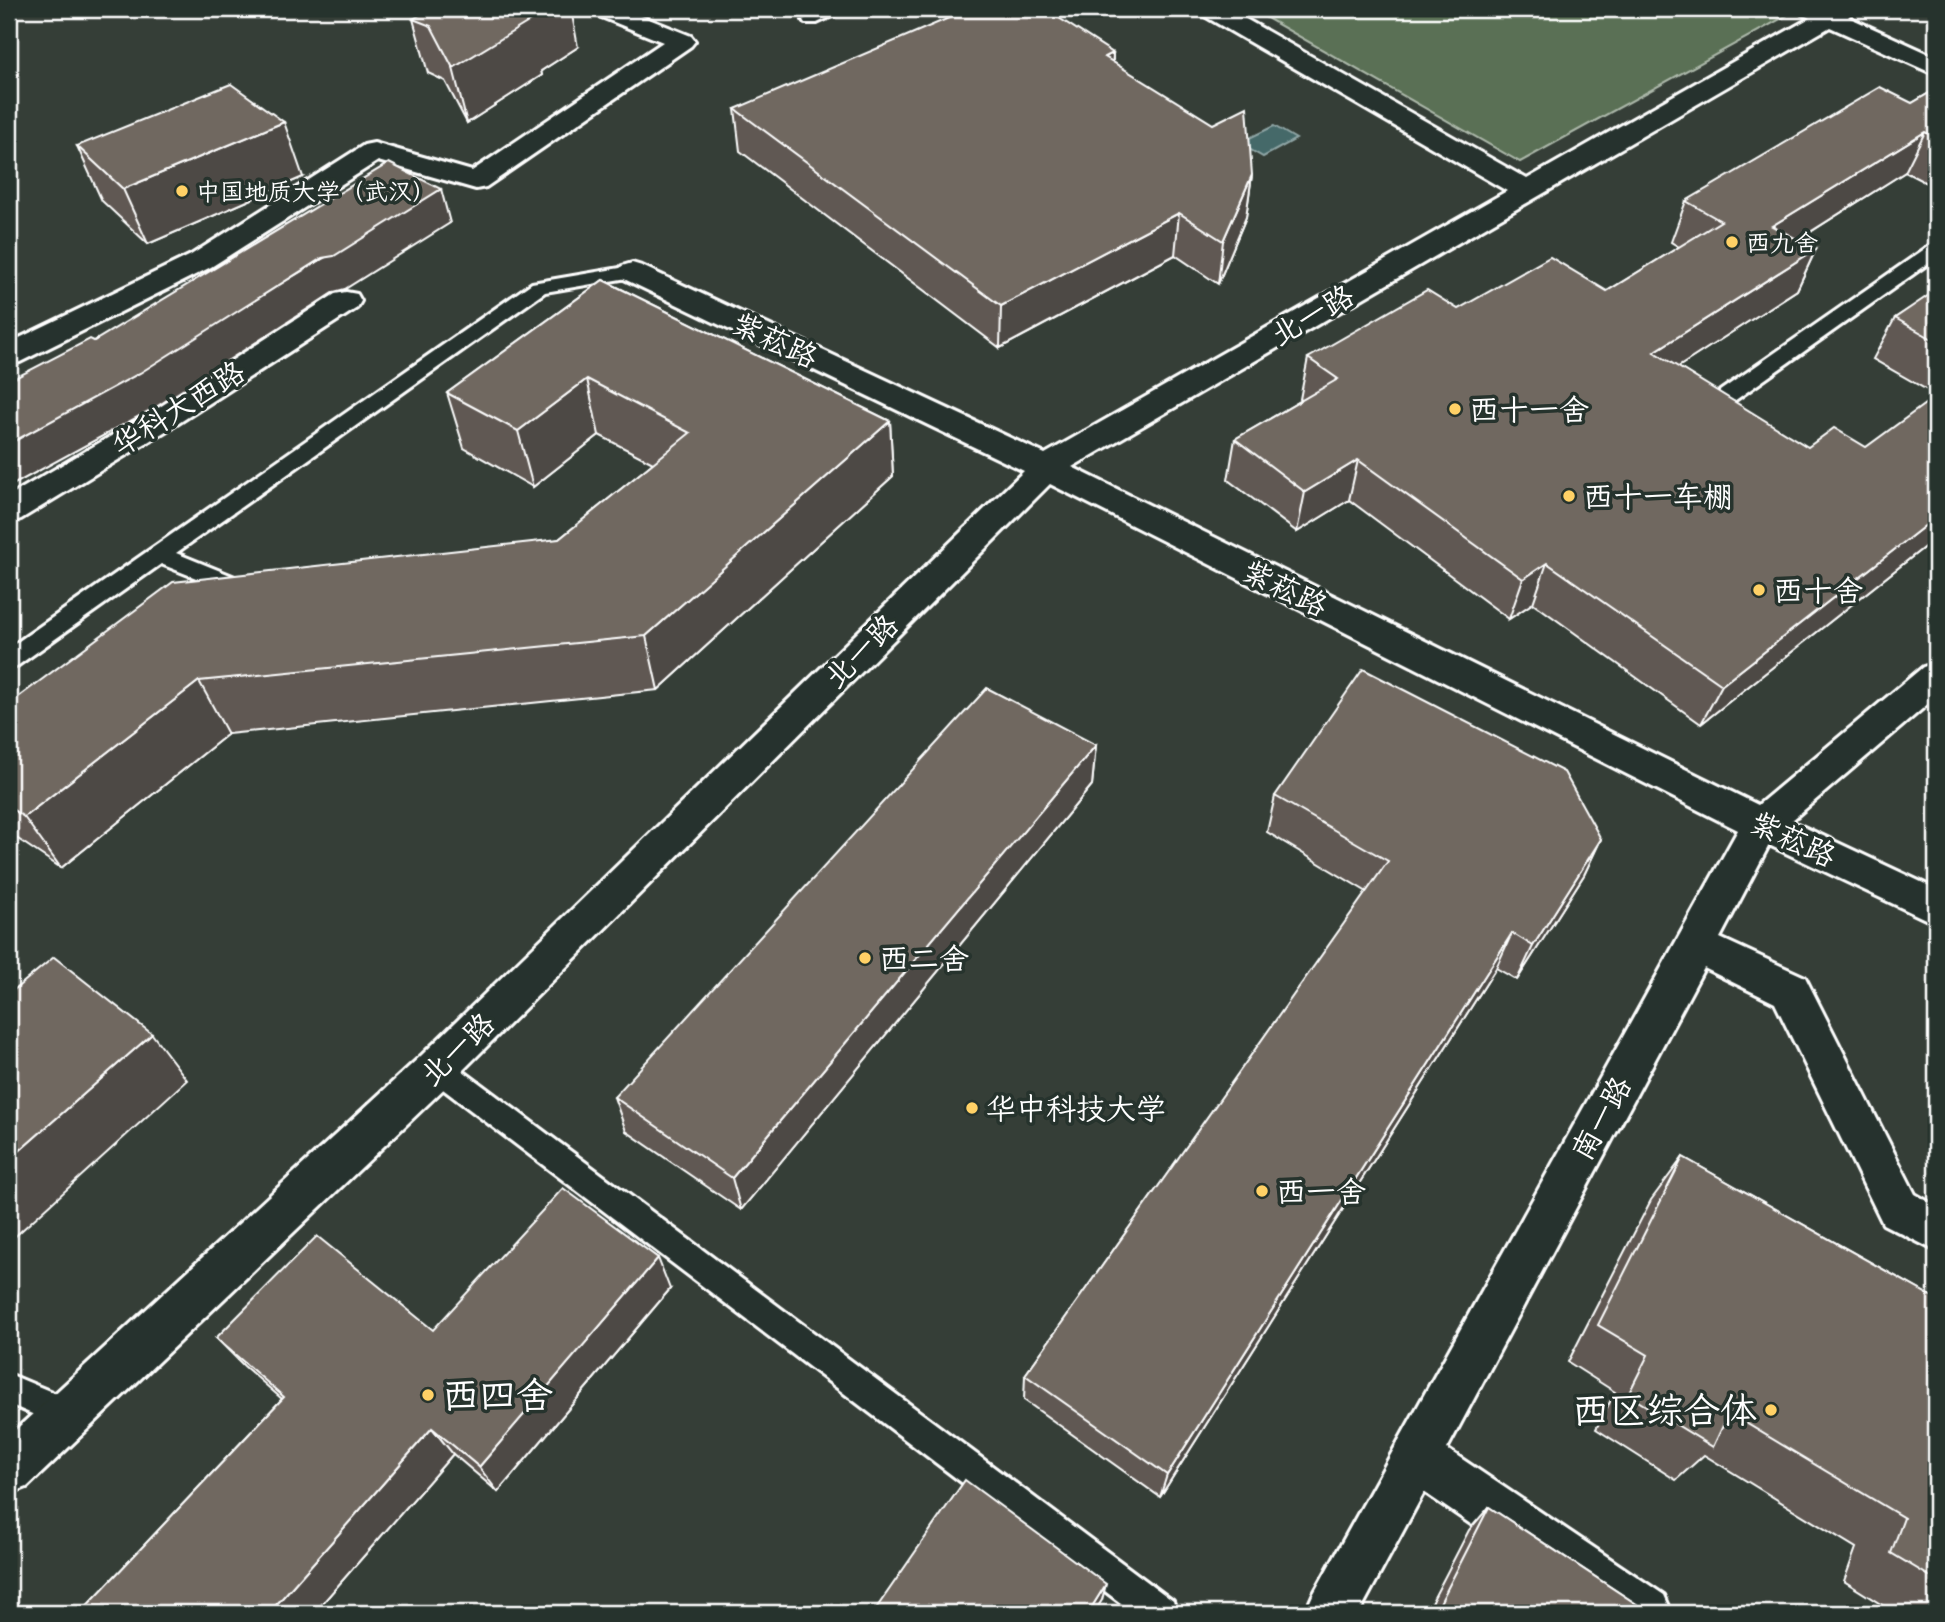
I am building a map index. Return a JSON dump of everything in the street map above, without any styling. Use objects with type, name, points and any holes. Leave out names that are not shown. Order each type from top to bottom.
[{"type":"street","points":[[9,355],[201,261],[374,151],[476,181],[682,41],[603,9]]},
{"type":"street","points":[[1210,9],[1527,191]]},
{"type":"street","points":[[1828,12],[1936,67]]},
{"type":"street","name":"北一路","points":[[9,1469],[437,1069],[1045,468],[1527,191],[1828,12]]},
{"type":"street","name":"紫菘路","points":[[632,272],[1045,468],[1761,824],[1936,907]]},
{"type":"street","name":"华科大西路","points":[[9,511],[163,419],[346,301]]},
{"type":"street","name":"南一路","points":[[1331,1613],[1761,824],[1936,677]]},
{"type":"street","points":[[1695,945],[1790,990],[1899,1209],[1936,1230]]},
{"type":"street","points":[[1416,1457],[1646,1613]]},
{"type":"lane","points":[[811,20],[839,9]]},
{"type":"lane","points":[[1727,396],[1936,250]]},
{"type":"lane","points":[[9,660],[539,287],[632,272]]},
{"type":"lane","points":[[157,554],[239,587],[266,584]]},
{"type":"lane","points":[[437,1069],[1161,1613]]},
{"type":"lane","points":[[9,1389],[67,1414]]},
{"type":"green space","points":[[1251,9],[1770,9],[1786,16],[1520,162]]},
{"type":"water","points":[[1274,126],[1296,139],[1263,157],[1239,143]]},
{"type":"building","points":[[430,9],[542,9],[525,19],[530,21],[453,68],[431,26],[413,19]]},
{"type":"building","points":[[970,9],[1045,9],[1113,53],[1105,57],[1213,124],[1247,107],[1252,175],[1223,241],[1179,213],[1001,306],[735,109]]},
{"type":"building","points":[[231,84],[284,122],[123,189],[77,146]]},
{"type":"building","points":[[1880,87],[1912,103],[1936,89],[1936,138],[1925,132],[1772,226],[1816,249],[1654,352],[1808,447],[1834,428],[1866,447],[1936,396],[1936,517],[1722,685],[1547,563],[1523,579],[1358,460],[1305,492],[1235,439],[1338,379],[1308,358],[1427,290],[1458,309],[1550,257],[1607,291],[1721,221],[1686,201]]},
{"type":"building","points":[[389,163],[441,189],[334,256],[322,258],[140,373],[9,444],[9,381],[90,339],[94,341]]},
{"type":"building","points":[[603,280],[890,421],[646,636],[199,681],[24,817],[9,807],[9,704],[173,582],[559,539],[690,433],[587,379],[518,431],[447,393]]},
{"type":"building","points":[[1936,292],[1936,341],[1895,318]]},
{"type":"building","points":[[1363,669],[1564,772],[1601,839],[1533,946],[1512,933],[1167,1475],[1025,1375],[1388,861],[1275,796]]},
{"type":"building","name":"西二舍","points":[[987,688],[1096,745],[732,1178],[614,1097]]},
{"type":"building","points":[[54,957],[152,1034],[9,1160],[9,994]]},
{"type":"building","name":"西区综合体","points":[[1683,1157],[1936,1299],[1936,1580],[1891,1553],[1904,1518],[1729,1413],[1713,1447],[1628,1395],[1648,1355],[1598,1325]]},
{"type":"building","name":"西四舍","points":[[563,1188],[658,1258],[479,1467],[432,1428],[269,1613],[80,1613],[284,1397],[216,1338],[317,1236],[433,1330]]},
{"type":"building","points":[[965,1480],[1106,1584],[1088,1613],[873,1613]]},
{"type":"building","points":[[1489,1507],[1650,1613],[1435,1613]]},
{"type":"place","name":"中国地质大学（武汉）","points":[[182,191]]},
{"type":"place","name":"西九舍","points":[[1732,242]]},
{"type":"place","name":"西十一舍","points":[[1455,409]]},
{"type":"place","name":"西十一车棚","points":[[1569,496]]},
{"type":"place","name":"西十舍","points":[[1759,590]]},
{"type":"place","name":"西二舍","points":[[865,958]]},
{"type":"place","name":"华中科技大学","points":[[972,1108]]},
{"type":"place","name":"西一舍","points":[[1262,1191]]},
{"type":"place","name":"西四舍","points":[[428,1395]]},
{"type":"place","name":"西区综合体","points":[[1771,1410]]}]
